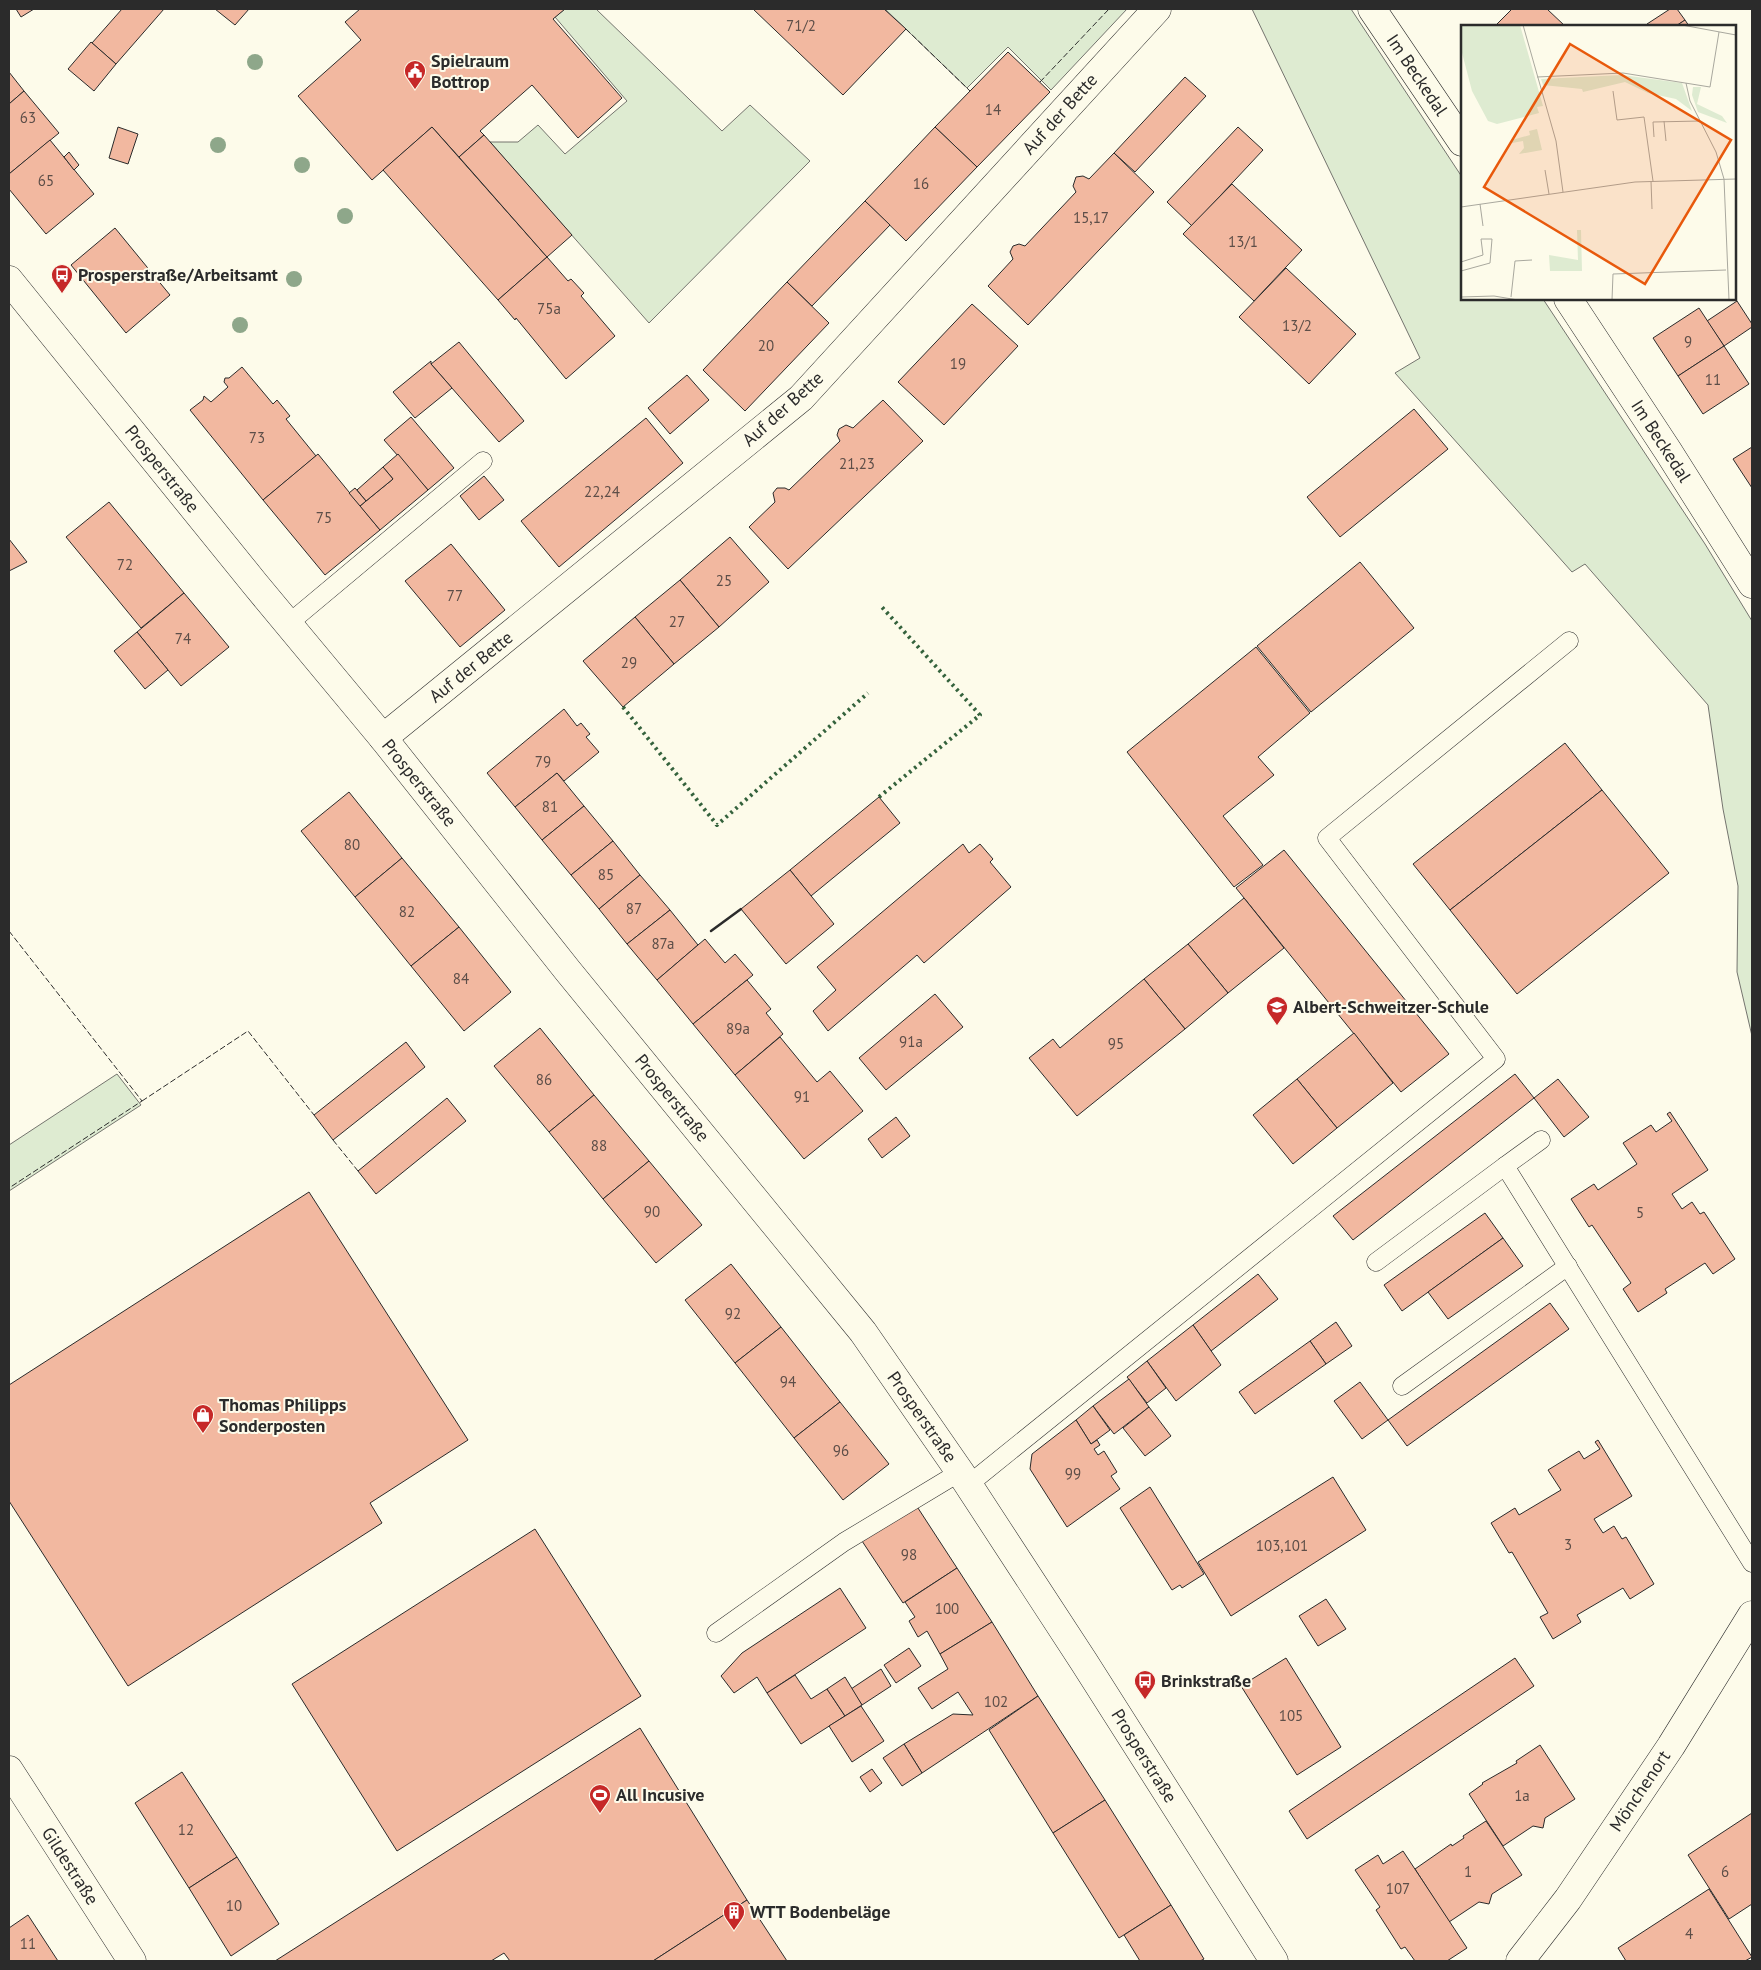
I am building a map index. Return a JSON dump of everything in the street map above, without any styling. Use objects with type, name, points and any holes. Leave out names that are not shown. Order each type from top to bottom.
[{"type":"street","name":"Auf der Bette","points":[[383,738],[801,398],[1157,9]]},
{"type":"street","name":"Im Beckedal","points":[[1372,9],[1461,141]]},
{"type":"street","name":"Prosperstraße","points":[[9,280],[383,738],[568,971],[862,1332],[964,1479],[1089,1669],[1274,1961]]},
{"type":"street","name":"Im Beckedal","points":[[1569,300],[1752,584]]},
{"type":"street","name":"Mönchenort","points":[[1520,1961],[1568,1899],[1671,1746],[1752,1615]]},
{"type":"street","name":"Gildestraße","points":[[9,1770],[132,1961]]},
{"type":"lane","points":[[288,624],[483,461]]},
{"type":"lane","points":[[716,1633],[844,1542],[964,1479],[1496,1059],[1327,838],[1569,641]]},
{"type":"lane","points":[[1376,1262],[1541,1140]]},
{"type":"lane","points":[[1505,1166],[1752,1563]]},
{"type":"lane","points":[[1402,1386],[1568,1266]]},
{"type":"green space","points":[[565,9],[596,9],[722,131],[750,105],[810,161],[649,323],[490,142],[518,142],[538,125],[565,154],[627,101],[555,17]]},
{"type":"green space","points":[[885,9],[1127,9],[1051,90],[1008,47],[967,88]]},
{"type":"green space","points":[[1252,9],[1351,9],[1461,175],[1461,300],[1544,300],[1705,544],[1752,621],[1752,1036],[1737,972],[1738,886],[1723,809],[1708,705],[1585,564],[1572,572],[1395,373],[1420,358]]},
{"type":"green space","points":[[117,1074],[141,1105],[9,1191],[9,1145]]},
{"type":"building","points":[[16,9],[34,9],[21,17]]},
{"type":"building","points":[[122,9],[164,9],[116,64],[92,43]]},
{"type":"building","points":[[215,9],[249,9],[235,25]]},
{"type":"building","name":"Spielraum Bottrop","points":[[360,9],[565,9],[553,19],[622,98],[578,138],[532,85],[480,131],[484,135],[459,157],[432,127],[372,180],[298,96],[361,40],[345,22]]},
{"type":"building","points":[[753,9],[884,9],[906,29],[843,95]]},
{"type":"building","points":[[1512,9],[1547,9],[1564,25],[1496,25]]},
{"type":"building","points":[[1670,9],[1677,9],[1685,20],[1678,25],[1647,24]]},
{"type":"building","points":[[1685,20],[1688,25],[1678,25]]},
{"type":"building","points":[[91,42],[116,64],[94,91],[68,69]]},
{"type":"building","points":[[1008,52],[1050,92],[977,167],[935,127]]},
{"type":"building","points":[[9,72],[24,91],[9,104]]},
{"type":"building","points":[[1185,77],[1206,96],[1135,172],[1114,153]]},
{"type":"building","points":[[24,91],[59,133],[9,174],[9,104]]},
{"type":"building","points":[[118,127],[138,134],[128,164],[109,158]]},
{"type":"building","points":[[432,127],[547,257],[498,300],[383,170]]},
{"type":"building","points":[[935,127],[977,167],[906,241],[865,201]]},
{"type":"building","points":[[1238,127],[1263,150],[1192,226],[1167,202]]},
{"type":"building","points":[[484,135],[572,235],[547,257],[459,157]]},
{"type":"building","points":[[50,140],[94,194],[46,234],[9,189],[9,174]]},
{"type":"building","points":[[69,152],[79,165],[74,170],[64,157]]},
{"type":"building","points":[[1114,153],[1154,192],[1028,325],[988,286],[1013,259],[1010,252],[1013,246],[1019,244],[1025,246],[1076,192],[1073,186],[1076,177],[1083,176],[1089,179]]},
{"type":"building","points":[[1232,184],[1302,250],[1254,301],[1183,234]]},
{"type":"building","points":[[865,201],[890,225],[812,306],[787,282]]},
{"type":"building","points":[[115,228],[170,295],[126,333],[71,265]]},
{"type":"building","points":[[547,257],[568,281],[571,279],[584,293],[581,296],[615,336],[566,379],[516,318],[515,320],[498,300]]},
{"type":"building","points":[[1286,268],[1356,334],[1309,384],[1239,317]]},
{"type":"building","points":[[787,282],[829,323],[745,411],[703,370]]},
{"type":"building","points":[[1737,301],[1752,327],[1724,346],[1707,321]]},
{"type":"building","points":[[972,304],[1018,346],[944,425],[898,382]]},
{"type":"building","points":[[1699,308],[1724,346],[1678,376],[1653,338]]},
{"type":"building","points":[[459,342],[524,421],[499,442],[431,364]]},
{"type":"building","points":[[1724,346],[1749,384],[1703,414],[1678,376]]},
{"type":"building","points":[[431,361],[431,364],[452,388],[415,418],[393,392]]},
{"type":"building","points":[[242,367],[273,404],[277,400],[290,416],[286,419],[316,456],[263,500],[190,410],[203,400],[204,396],[211,402],[228,387],[224,382],[225,378],[229,378]]},
{"type":"building","points":[[687,375],[709,400],[670,434],[648,408]]},
{"type":"building","points":[[883,400],[923,441],[788,569],[749,527],[775,502],[773,493],[777,488],[789,490],[840,441],[837,435],[839,429],[846,425],[853,428]]},
{"type":"building","points":[[1414,409],[1448,449],[1340,537],[1307,497]]},
{"type":"building","points":[[411,417],[454,468],[428,490],[384,440]]},
{"type":"building","points":[[646,418],[683,463],[559,567],[521,521]]},
{"type":"building","points":[[1752,447],[1752,488],[1733,459]]},
{"type":"building","points":[[318,454],[380,530],[325,575],[263,500]]},
{"type":"building","points":[[398,454],[428,490],[380,530],[360,506],[393,479],[383,467]]},
{"type":"building","points":[[383,467],[393,479],[366,501],[357,490]]},
{"type":"building","points":[[484,476],[504,500],[479,520],[460,496]]},
{"type":"building","points":[[355,488],[366,501],[360,506],[349,493]]},
{"type":"building","points":[[109,502],[184,593],[141,628],[66,537]]},
{"type":"building","points":[[730,537],[769,582],[719,627],[680,580]]},
{"type":"building","points":[[9,539],[27,562],[9,571]]},
{"type":"building","points":[[451,544],[505,610],[460,647],[405,581]]},
{"type":"building","points":[[1360,562],[1414,628],[1311,712],[1257,646]]},
{"type":"building","points":[[680,580],[719,627],[674,664],[635,617]]},
{"type":"building","points":[[184,593],[229,647],[181,686],[137,632]]},
{"type":"building","points":[[635,617],[674,664],[623,707],[583,661]]},
{"type":"building","points":[[137,632],[168,670],[145,689],[114,651]]},
{"type":"building","points":[[1256,647],[1310,713],[1258,757],[1274,775],[1223,816],[1263,865],[1234,887],[1127,752]]},
{"type":"building","points":[[564,709],[577,726],[581,723],[590,734],[586,737],[599,752],[564,781],[557,773],[515,807],[487,773]]},
{"type":"building","points":[[1565,743],[1602,790],[1450,910],[1413,864]]},
{"type":"building","points":[[557,773],[584,806],[542,840],[515,807]]},
{"type":"building","points":[[1602,790],[1669,873],[1517,994],[1450,910]]},
{"type":"building","points":[[349,792],[402,858],[355,897],[301,831]]},
{"type":"building","points":[[879,797],[900,823],[811,896],[790,870]]},
{"type":"building","points":[[584,806],[613,841],[571,875],[542,840]]},
{"type":"building","points":[[613,841],[640,875],[599,909],[571,875]]},
{"type":"building","points":[[963,844],[969,853],[980,844],[993,859],[990,862],[1011,887],[924,963],[917,955],[828,1031],[813,1011],[836,990],[817,967]]},
{"type":"building","name":"Albert-Schweitzer-Schule","points":[[1284,850],[1449,1054],[1401,1092],[1236,888]]},
{"type":"building","points":[[402,858],[459,927],[411,966],[355,897]]},
{"type":"building","points":[[790,870],[834,924],[786,964],[741,909]]},
{"type":"building","points":[[640,875],[670,910],[627,944],[599,909]]},
{"type":"building","points":[[1244,898],[1284,948],[1228,993],[1188,944]]},
{"type":"building","points":[[670,910],[698,945],[657,980],[627,944]]},
{"type":"building","points":[[459,927],[511,992],[464,1031],[411,966]]},
{"type":"building","points":[[705,939],[725,963],[735,954],[753,975],[693,1024],[657,980]]},
{"type":"building","points":[[1188,944],[1228,993],[1185,1029],[1144,979]]},
{"type":"building","points":[[1144,979],[1185,1029],[1077,1116],[1029,1058],[1053,1039],[1060,1048]]},
{"type":"building","points":[[747,980],[771,1009],[766,1013],[783,1034],[735,1075],[693,1024]]},
{"type":"building","points":[[935,994],[963,1027],[886,1090],[859,1058]]},
{"type":"building","points":[[540,1028],[594,1095],[549,1132],[494,1066]]},
{"type":"building","points":[[1354,1033],[1393,1083],[1337,1128],[1297,1079]]},
{"type":"building","points":[[780,1037],[817,1082],[830,1071],[863,1111],[804,1159],[735,1075]]},
{"type":"building","points":[[406,1042],[425,1067],[333,1140],[314,1115]]},
{"type":"building","points":[[1515,1074],[1534,1098],[1353,1240],[1333,1216]]},
{"type":"building","points":[[1297,1079],[1337,1128],[1293,1164],[1253,1115]]},
{"type":"building","points":[[1558,1079],[1589,1117],[1564,1137],[1534,1098]]},
{"type":"building","points":[[594,1095],[649,1161],[603,1199],[549,1132]]},
{"type":"building","points":[[447,1098],[466,1121],[376,1194],[358,1171]]},
{"type":"building","points":[[1670,1112],[1708,1170],[1672,1194],[1682,1209],[1692,1202],[1700,1214],[1704,1212],[1735,1259],[1713,1274],[1705,1263],[1665,1289],[1667,1293],[1638,1312],[1623,1289],[1631,1283],[1592,1225],[1589,1227],[1571,1199],[1594,1184],[1598,1190],[1637,1164],[1623,1143],[1651,1125],[1656,1132],[1672,1121],[1667,1114]]},
{"type":"building","points":[[896,1117],[910,1136],[882,1158],[868,1139]]},
{"type":"building","points":[[649,1161],[702,1225],[656,1263],[603,1199]]},
{"type":"building","points":[[309,1192],[468,1440],[370,1503],[382,1523],[128,1686],[9,1501],[9,1385]]},
{"type":"building","points":[[1485,1213],[1503,1238],[1402,1311],[1384,1285]]},
{"type":"building","points":[[1503,1238],[1523,1266],[1448,1319],[1428,1292]]},
{"type":"building","points":[[731,1264],[781,1327],[735,1363],[685,1300]]},
{"type":"building","points":[[1258,1274],[1278,1299],[1211,1351],[1193,1325]]},
{"type":"building","points":[[1550,1303],[1569,1329],[1407,1446],[1388,1420]]},
{"type":"building","points":[[1336,1322],[1352,1346],[1326,1364],[1310,1341]]},
{"type":"building","points":[[1193,1325],[1221,1365],[1176,1401],[1147,1361]]},
{"type":"building","points":[[781,1327],[840,1402],[794,1438],[735,1363]]},
{"type":"building","points":[[1310,1341],[1326,1364],[1255,1414],[1239,1392]]},
{"type":"building","points":[[1147,1361],[1166,1388],[1147,1403],[1127,1377]]},
{"type":"building","points":[[1129,1379],[1149,1407],[1114,1434],[1093,1406]]},
{"type":"building","points":[[1360,1382],[1388,1420],[1362,1439],[1334,1401]]},
{"type":"building","points":[[840,1402],[889,1464],[843,1500],[794,1438]]},
{"type":"building","points":[[1093,1406],[1110,1430],[1091,1444],[1076,1420]]},
{"type":"building","points":[[1149,1407],[1171,1436],[1145,1456],[1123,1428]]},
{"type":"building","points":[[1076,1420],[1091,1444],[1097,1440],[1100,1445],[1094,1449],[1098,1455],[1104,1451],[1117,1472],[1111,1476],[1120,1489],[1067,1527],[1030,1469],[1032,1454]]},
{"type":"building","points":[[1598,1440],[1632,1496],[1594,1519],[1603,1533],[1614,1526],[1622,1539],[1626,1537],[1654,1584],[1630,1599],[1623,1588],[1577,1615],[1581,1622],[1553,1639],[1540,1617],[1548,1613],[1512,1552],[1509,1553],[1491,1523],[1515,1508],[1519,1515],[1561,1490],[1548,1470],[1579,1451],[1584,1459],[1600,1449],[1595,1442]]},
{"type":"building","points":[[1333,1477],[1366,1530],[1231,1616],[1198,1562]]},
{"type":"building","points":[[1150,1487],[1204,1574],[1182,1588],[1180,1585],[1172,1590],[1120,1508]]},
{"type":"building","points":[[916,1505],[957,1568],[903,1603],[862,1541]]},
{"type":"building","points":[[535,1529],[641,1696],[397,1851],[292,1684]]},
{"type":"building","points":[[957,1568],[992,1622],[940,1654],[927,1631],[918,1637],[909,1621],[915,1617],[905,1602]]},
{"type":"building","points":[[840,1588],[866,1628],[767,1693],[757,1677],[734,1693],[721,1676],[742,1653]]},
{"type":"building","points":[[1326,1599],[1346,1629],[1318,1646],[1299,1616]]},
{"type":"building","points":[[992,1622],[1038,1696],[922,1773],[904,1744],[953,1714],[973,1715],[958,1692],[932,1709],[918,1688],[948,1669],[940,1654]]},
{"type":"building","points":[[909,1648],[921,1666],[896,1683],[884,1665]]},
{"type":"building","points":[[1286,1658],[1341,1747],[1297,1775],[1241,1686]]},
{"type":"building","points":[[1515,1658],[1534,1686],[1307,1839],[1289,1811]]},
{"type":"building","points":[[881,1669],[891,1686],[862,1705],[851,1689]]},
{"type":"building","points":[[795,1675],[811,1699],[827,1689],[845,1716],[801,1744],[767,1693]]},
{"type":"building","points":[[845,1677],[862,1705],[845,1716],[827,1689]]},
{"type":"building","points":[[1038,1696],[1105,1800],[1053,1833],[989,1730]]},
{"type":"building","points":[[861,1706],[884,1741],[852,1762],[829,1726]]},
{"type":"building","name":"All Incusive","points":[[640,1728],[747,1900],[653,1961],[510,1961],[504,1953],[491,1961],[275,1961]]},
{"type":"building","points":[[904,1744],[922,1773],[902,1786],[883,1758]]},
{"type":"building","points":[[1540,1745],[1575,1799],[1545,1818],[1543,1828],[1533,1826],[1503,1846],[1469,1794],[1482,1783],[1517,1763],[1516,1761]]},
{"type":"building","points":[[872,1769],[882,1783],[870,1792],[860,1777]]},
{"type":"building","points":[[182,1772],[237,1857],[189,1888],[135,1803]]},
{"type":"building","points":[[1105,1800],[1171,1905],[1119,1938],[1053,1833]]},
{"type":"building","points":[[1752,1813],[1752,1904],[1729,1919],[1688,1855]]},
{"type":"building","points":[[1486,1821],[1522,1875],[1492,1894],[1489,1904],[1479,1902],[1449,1922],[1415,1869],[1451,1844],[1452,1846],[1464,1838],[1463,1836]]},
{"type":"building","points":[[1403,1851],[1467,1948],[1447,1961],[1415,1961],[1405,1947],[1401,1949],[1376,1910],[1380,1907],[1355,1870],[1378,1855],[1383,1864]]},
{"type":"building","points":[[237,1857],[279,1924],[231,1956],[189,1888]]},
{"type":"building","points":[[1709,1889],[1752,1957],[1745,1961],[1626,1961],[1618,1948]]},
{"type":"building","name":"WTT Bodenbeläge","points":[[747,1900],[787,1961],[653,1961]]},
{"type":"building","points":[[1171,1905],[1204,1959],[1200,1961],[1140,1961],[1124,1935]]},
{"type":"building","points":[[28,1915],[58,1961],[9,1961],[9,1928]]},
{"type":"hedge","points":[[879,797],[980,715],[880,605]]},
{"type":"hedge","points":[[623,707],[717,825],[868,693]]},
{"type":"fence","points":[[1040,82],[1109,9]]},
{"type":"fence","points":[[906,29],[970,91]]},
{"type":"fence","points":[[9,931],[142,1101],[9,1188]]},
{"type":"fence","points":[[142,1101],[248,1031],[314,1115]]},
{"type":"fence","points":[[333,1140],[358,1171]]},
{"type":"wall","points":[[711,931],[741,909]]},
{"type":"place","name":"Spielraum Bottrop","points":[[415,90]]},
{"type":"place","name":"Prosperstraße/Arbeitsamt","points":[[62,294]]},
{"type":"place","name":"Albert-Schweitzer-Schule","points":[[1277,1026]]},
{"type":"place","name":"Thomas Philipps Sonderposten","points":[[203,1434]]},
{"type":"place","name":"Brinkstraße","points":[[1145,1700]]},
{"type":"place","name":"All Incusive","points":[[600,1814]]},
{"type":"place","name":"WTT Bodenbeläge","points":[[734,1931]]}]
